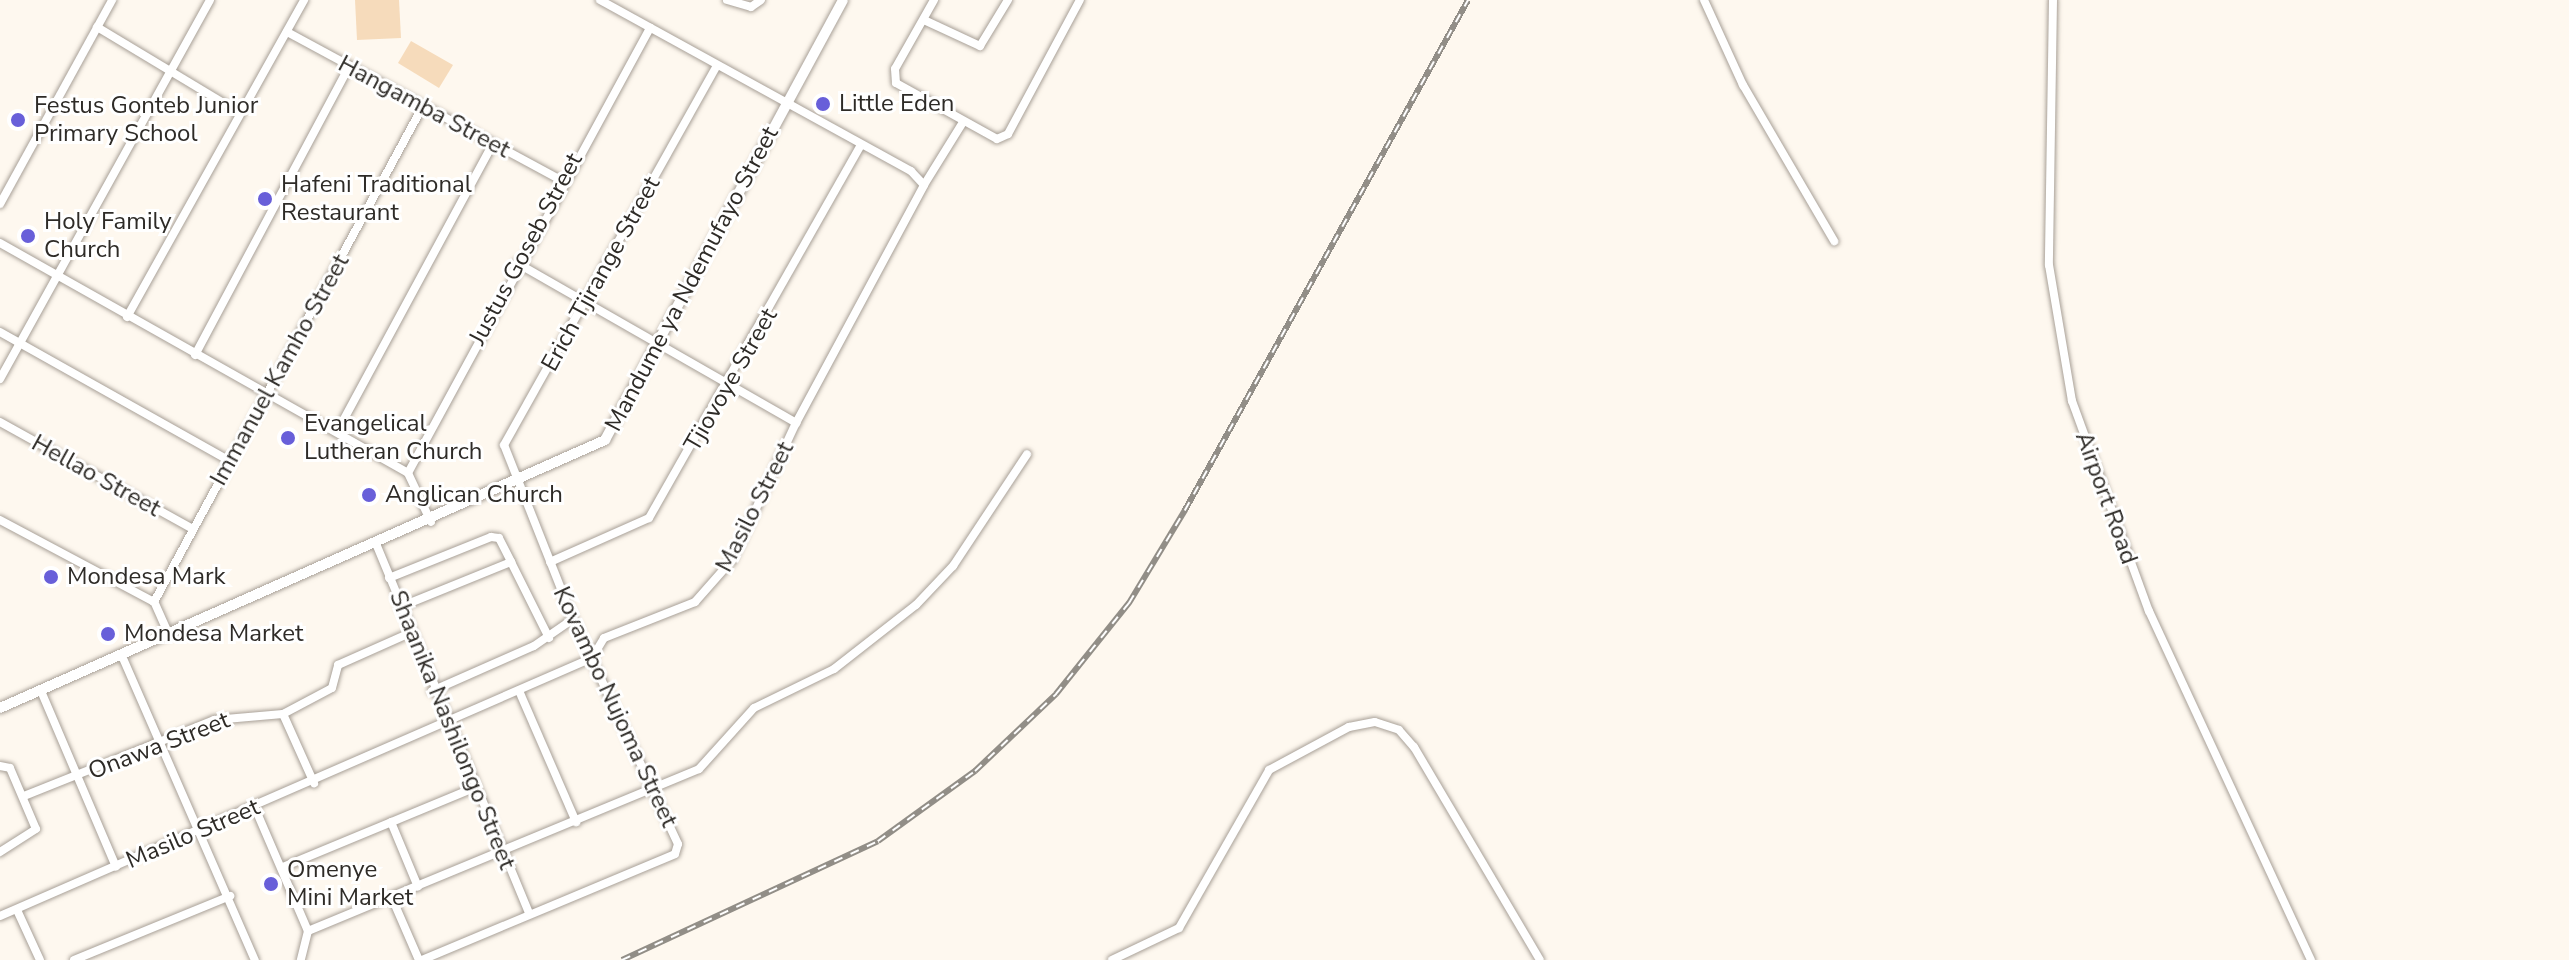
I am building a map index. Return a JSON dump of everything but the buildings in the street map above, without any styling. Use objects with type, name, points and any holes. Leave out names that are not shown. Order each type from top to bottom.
[{"type":"street","points":[[0,204],[112,0]]},
{"type":"street","points":[[0,379],[210,0]]},
{"type":"street","points":[[127,317],[304,0]]},
{"type":"street","points":[[600,0],[861,145],[924,185]]},
{"type":"street","points":[[727,0],[751,7],[761,0]]},
{"type":"street","name":"Mandume ya Ndemufayo Street","points":[[0,708],[377,546],[605,440],[843,0]]},
{"type":"street","points":[[934,0],[893,77],[963,122],[997,139],[1008,134],[1080,0]]},
{"type":"street","points":[[924,20],[980,46],[1008,0]]},
{"type":"street","points":[[1704,0],[1743,85],[1834,241]]},
{"type":"street","name":"Airport Road","points":[[2053,0],[2049,265],[2072,401],[2134,575],[2311,960]]},
{"type":"street","points":[[97,27],[240,113]]},
{"type":"street","name":"Justus Goseb Street","points":[[408,473],[517,263],[650,28]]},
{"type":"street","name":"Hangamba Street","points":[[287,32],[562,181]]},
{"type":"street","name":"Erich Tjirange Street","points":[[516,484],[504,445],[717,66]]},
{"type":"street","points":[[195,355],[349,67]]},
{"type":"street","name":"Immanuel Kamho Street","points":[[154,602],[423,106]]},
{"type":"street","name":"Masilo Street","points":[[0,916],[520,693],[592,658],[604,638],[713,587],[796,423],[924,185],[963,122]]},
{"type":"street","points":[[337,432],[492,145]]},
{"type":"street","name":"Tjiovoye Street","points":[[550,562],[649,518],[733,381],[861,145]]},
{"type":"street","points":[[0,243],[408,473],[431,522]]},
{"type":"street","points":[[517,263],[733,381],[796,423]]},
{"type":"street","points":[[0,332],[230,461]]},
{"type":"street","name":"Hellao Street","points":[[0,422],[193,529]]},
{"type":"street","points":[[308,931],[699,769],[754,708],[834,669],[916,605],[960,557],[1027,454]]},
{"type":"street","name":"Kovambo Nujoma Street","points":[[420,960],[675,854],[678,844],[573,619],[516,484]]},
{"type":"street","points":[[0,520],[154,602],[169,635]]},
{"type":"street","points":[[389,578],[491,537],[499,538],[549,638]]},
{"type":"street","name":"Shaanika Nashilongo Street","points":[[377,546],[446,725],[529,913]]},
{"type":"street","points":[[400,607],[511,562]]},
{"type":"street","points":[[432,691],[549,638],[573,619]]},
{"type":"street","name":"Onawa Street","points":[[24,796],[165,743],[226,716],[283,714],[332,688],[338,665],[410,633]]},
{"type":"street","points":[[122,656],[165,743],[255,960]]},
{"type":"street","points":[[41,691],[116,867]]},
{"type":"street","points":[[520,693],[576,822]]},
{"type":"street","points":[[283,714],[314,783]]},
{"type":"street","points":[[1112,960],[1179,928],[1269,770],[1349,727],[1375,722],[1399,730],[1414,747],[1540,960]]},
{"type":"street","points":[[0,766],[10,768],[24,796],[33,836],[0,852]]},
{"type":"street","points":[[283,867],[474,788]]},
{"type":"street","points":[[255,808],[308,931],[301,960]]},
{"type":"street","points":[[391,822],[418,887]]},
{"type":"street","points":[[74,960],[230,896]]},
{"type":"street","points":[[392,898],[420,960]]},
{"type":"street","points":[[17,910],[40,960]]},
{"type":"shaded area","points":[[355,0],[399,0],[401,38],[357,40]]},
{"type":"shaded area","points":[[411,41],[453,65],[439,88],[398,63]]},
{"type":"railway","points":[[622,960],[878,841],[975,771],[1056,694],[1129,603],[1185,510],[1468,0]]},
{"type":"place","name":"Little Eden","points":[[823,104]]},
{"type":"place","name":"Festus Gonteb Junior Primary School","points":[[18,120]]},
{"type":"place","name":"Hafeni Traditional Restaurant","points":[[265,199]]},
{"type":"place","name":"Holy Family Church","points":[[28,236]]},
{"type":"place","name":"Evangelical Lutheran Church","points":[[288,438]]},
{"type":"place","name":"Anglican Church","points":[[369,495]]},
{"type":"place","name":"Mondesa Mark","points":[[51,577]]},
{"type":"place","name":"Mondesa Market","points":[[108,634]]},
{"type":"place","name":"Omenye Mini Market","points":[[271,884]]}]
